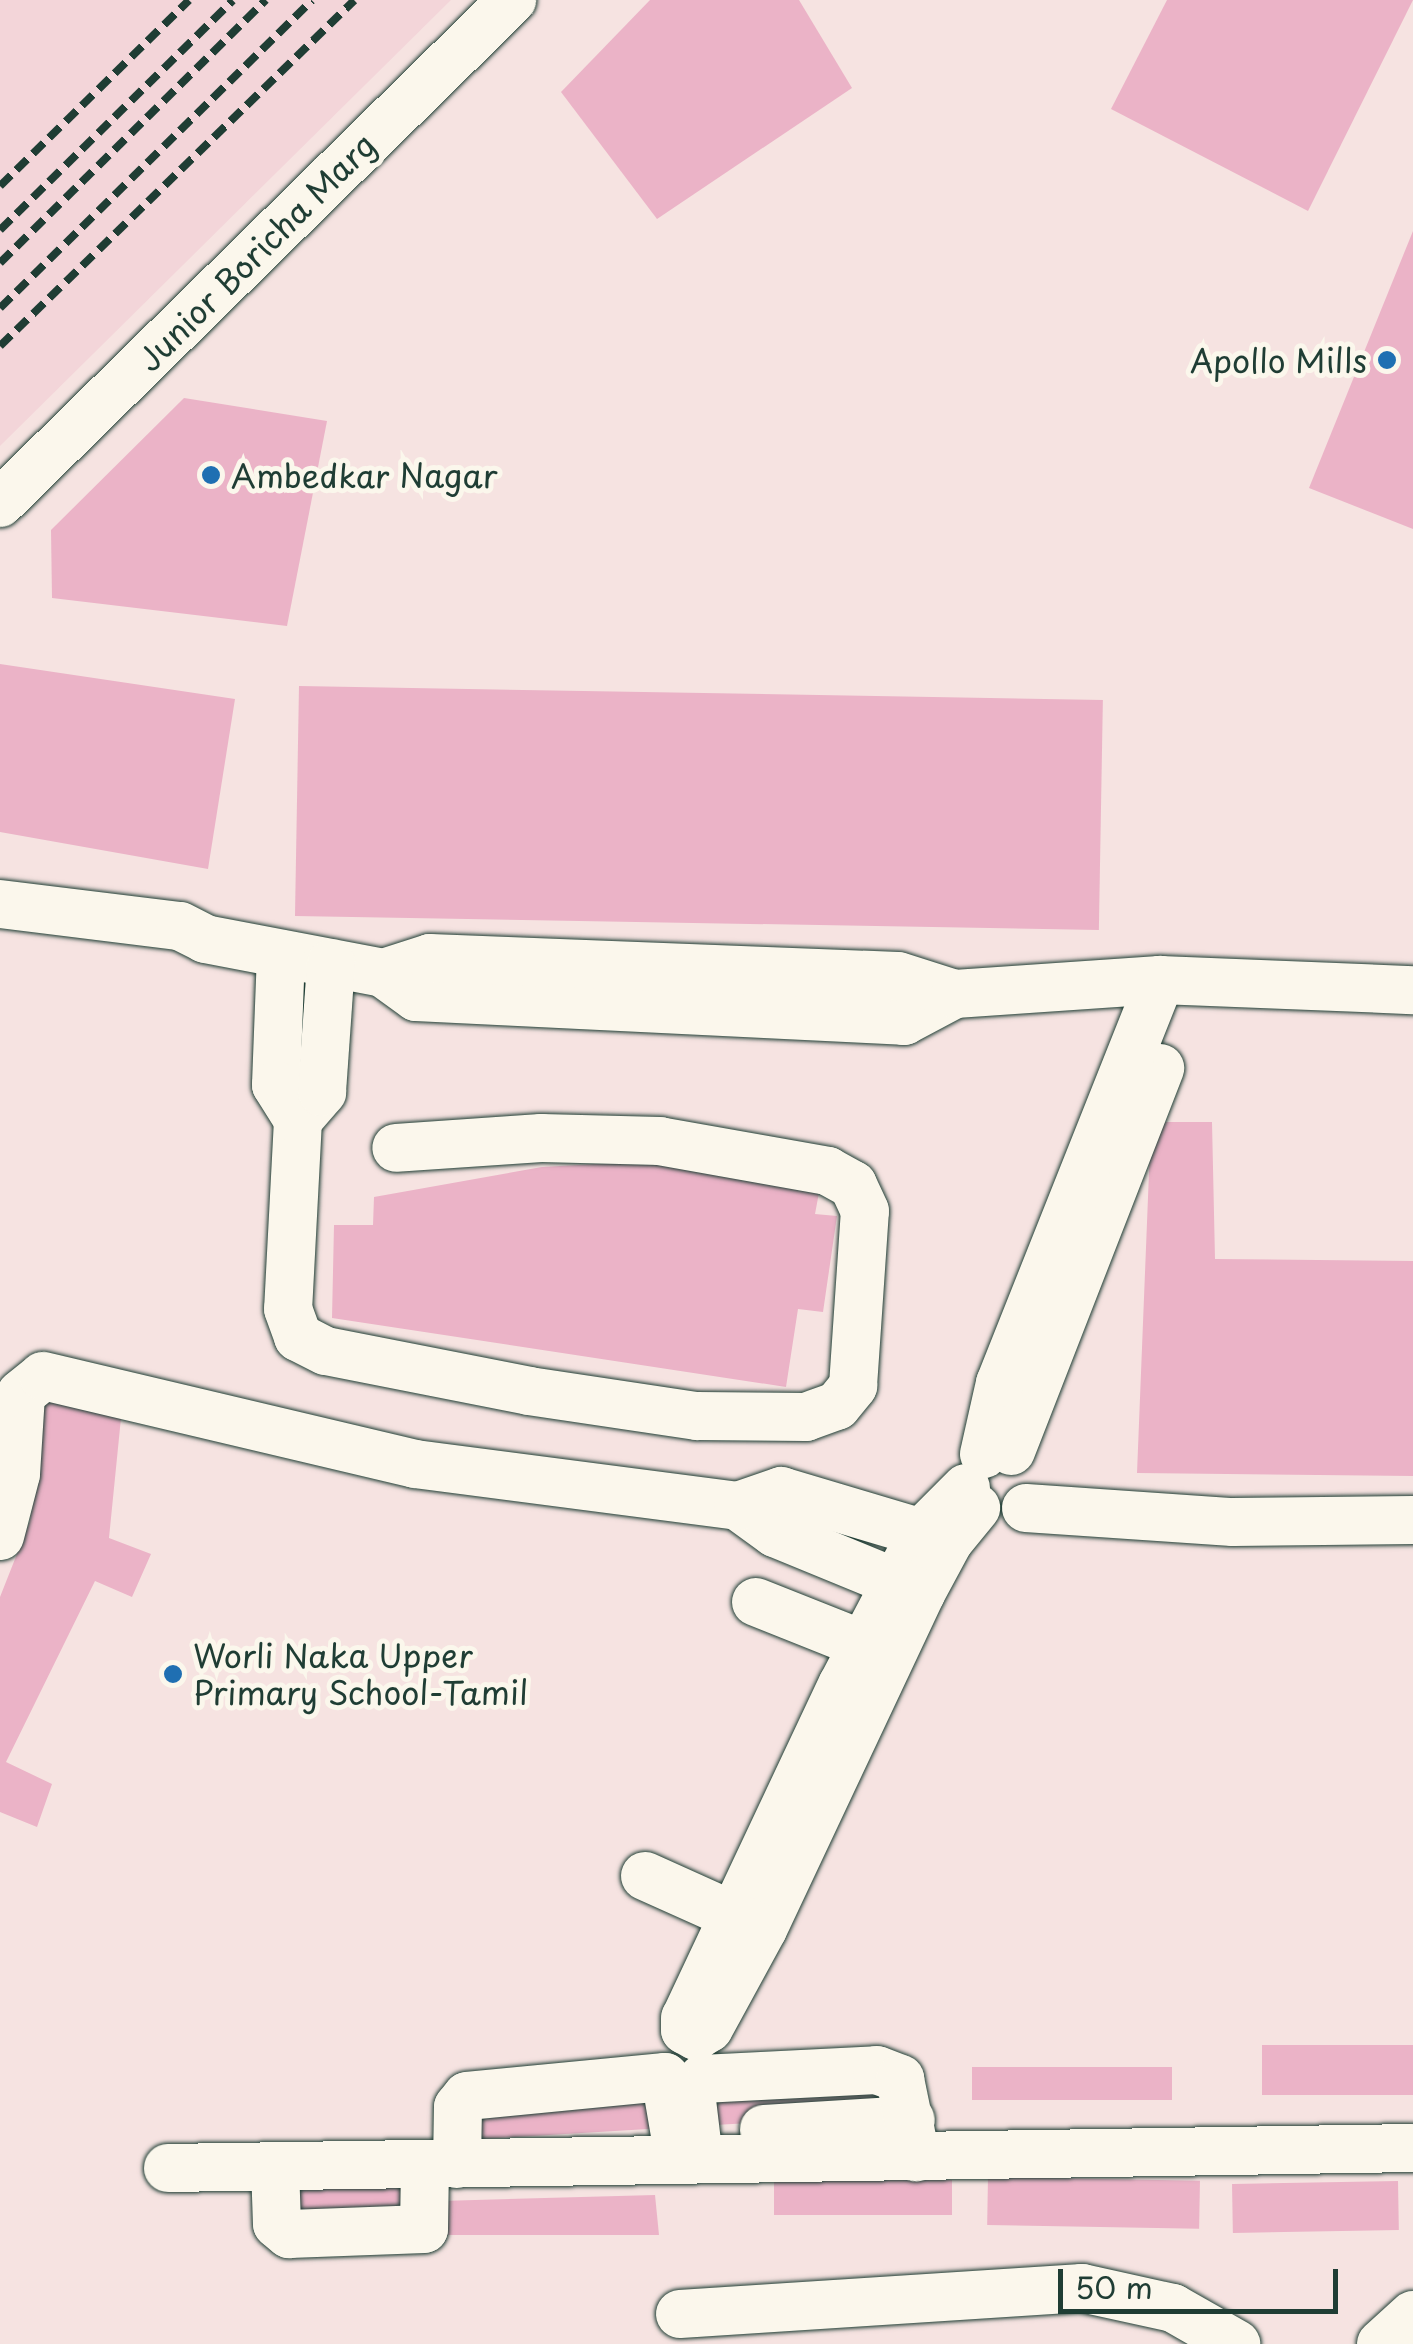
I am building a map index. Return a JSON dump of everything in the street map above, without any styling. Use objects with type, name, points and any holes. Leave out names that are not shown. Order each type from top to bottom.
[{"type":"street","name":"Junior Boricha Marg","points":[[0,503],[512,0]]},
{"type":"street","points":[[0,904],[180,926],[205,939],[383,973],[430,958],[898,976],[955,994],[1177,980],[1413,990]]},
{"type":"street","points":[[0,934],[180,953],[205,939]]},
{"type":"street","points":[[281,954],[276,1085],[298,1120],[288,1309],[298,1337],[311,1346],[530,1391],[696,1416],[806,1416],[837,1406],[853,1386],[865,1211],[854,1185],[828,1171],[660,1140],[541,1138],[396,1148]]},
{"type":"street","points":[[298,1120],[322,1092],[331,963]]},
{"type":"street","points":[[648,1870],[752,1916],[875,1650],[908,1588],[968,1496],[1177,980]]},
{"type":"street","points":[[0,1536],[16,1474],[21,1394],[43,1376],[415,1464],[738,1506],[781,1491],[968,1496],[1035,1476],[1026,1508],[1233,1522],[1413,1520]]},
{"type":"street","points":[[738,1506],[775,1533],[908,1588]]},
{"type":"street","points":[[756,1602],[875,1650]]},
{"type":"street","points":[[691,2151],[691,2092],[702,2078],[888,2071],[900,2079],[913,2138]]},
{"type":"street","points":[[275,2167],[277,2224],[289,2234],[424,2229],[458,2107],[468,2096],[655,2075],[670,2082],[691,2151]]},
{"type":"street","points":[[168,2168],[441,2164],[913,2138],[1413,2148]]},
{"type":"street","points":[[680,2314],[1082,2288],[1173,2308],[1236,2344]]},
{"type":"street","points":[[1382,2344],[1413,2315]]},
{"type":"shaded area","points":[[0,0],[451,0],[0,446]]},
{"type":"building","points":[[650,0],[799,0],[852,88],[657,219],[561,92]]},
{"type":"building","points":[[1167,0],[1413,0],[1308,211],[1111,109]]},
{"type":"building","name":"Apollo Mills","points":[[1413,231],[1413,529],[1309,488]]},
{"type":"building","name":"Ambedkar Nagar","points":[[184,398],[327,421],[287,626],[52,598],[51,530]]},
{"type":"building","points":[[0,664],[235,699],[208,869],[0,832]]},
{"type":"building","points":[[299,686],[1103,700],[1099,930],[295,916]]},
{"type":"building","points":[[1151,1122],[1212,1122],[1215,1259],[1413,1261],[1413,1476],[1137,1473]]},
{"type":"building","points":[[669,1160],[821,1182],[815,1214],[837,1216],[823,1312],[798,1309],[786,1387],[332,1318],[334,1225],[373,1225],[374,1197],[542,1167]]},
{"type":"building","points":[[46,1396],[121,1418],[109,1538],[151,1554],[132,1597],[95,1581],[6,1762],[52,1784],[37,1827],[0,1812],[0,1597],[30,1521]]},
{"type":"building","points":[[1262,2045],[1413,2045],[1413,2095],[1262,2095]]},
{"type":"building","points":[[972,2067],[1172,2067],[1172,2100],[972,2100]]},
{"type":"building","points":[[884,2076],[886,2116],[705,2125],[703,2085]]},
{"type":"building","points":[[664,2082],[664,2128],[466,2140],[464,2102]]},
{"type":"building","points":[[988,2177],[1200,2181],[1199,2229],[987,2225]]},
{"type":"building","points":[[774,2180],[952,2180],[952,2215],[774,2215]]},
{"type":"building","points":[[1398,2181],[1399,2230],[1233,2233],[1232,2184]]},
{"type":"building","points":[[283,2185],[420,2185],[420,2226],[283,2226]]},
{"type":"building","points":[[655,2195],[659,2235],[442,2235],[440,2201]]},
{"type":"railway","points":[[0,186],[189,0]]},
{"type":"railway","points":[[0,230],[233,0]]},
{"type":"railway","points":[[0,263],[266,0]]},
{"type":"railway","points":[[0,308],[312,0]]},
{"type":"railway","points":[[0,346],[354,0]]},
{"type":"place","name":"Apollo Mills","points":[[1387,360]]},
{"type":"place","name":"Ambedkar Nagar","points":[[211,475]]},
{"type":"place","name":"Worli Naka Upper Primary School-Tamil","points":[[173,1674]]}]
